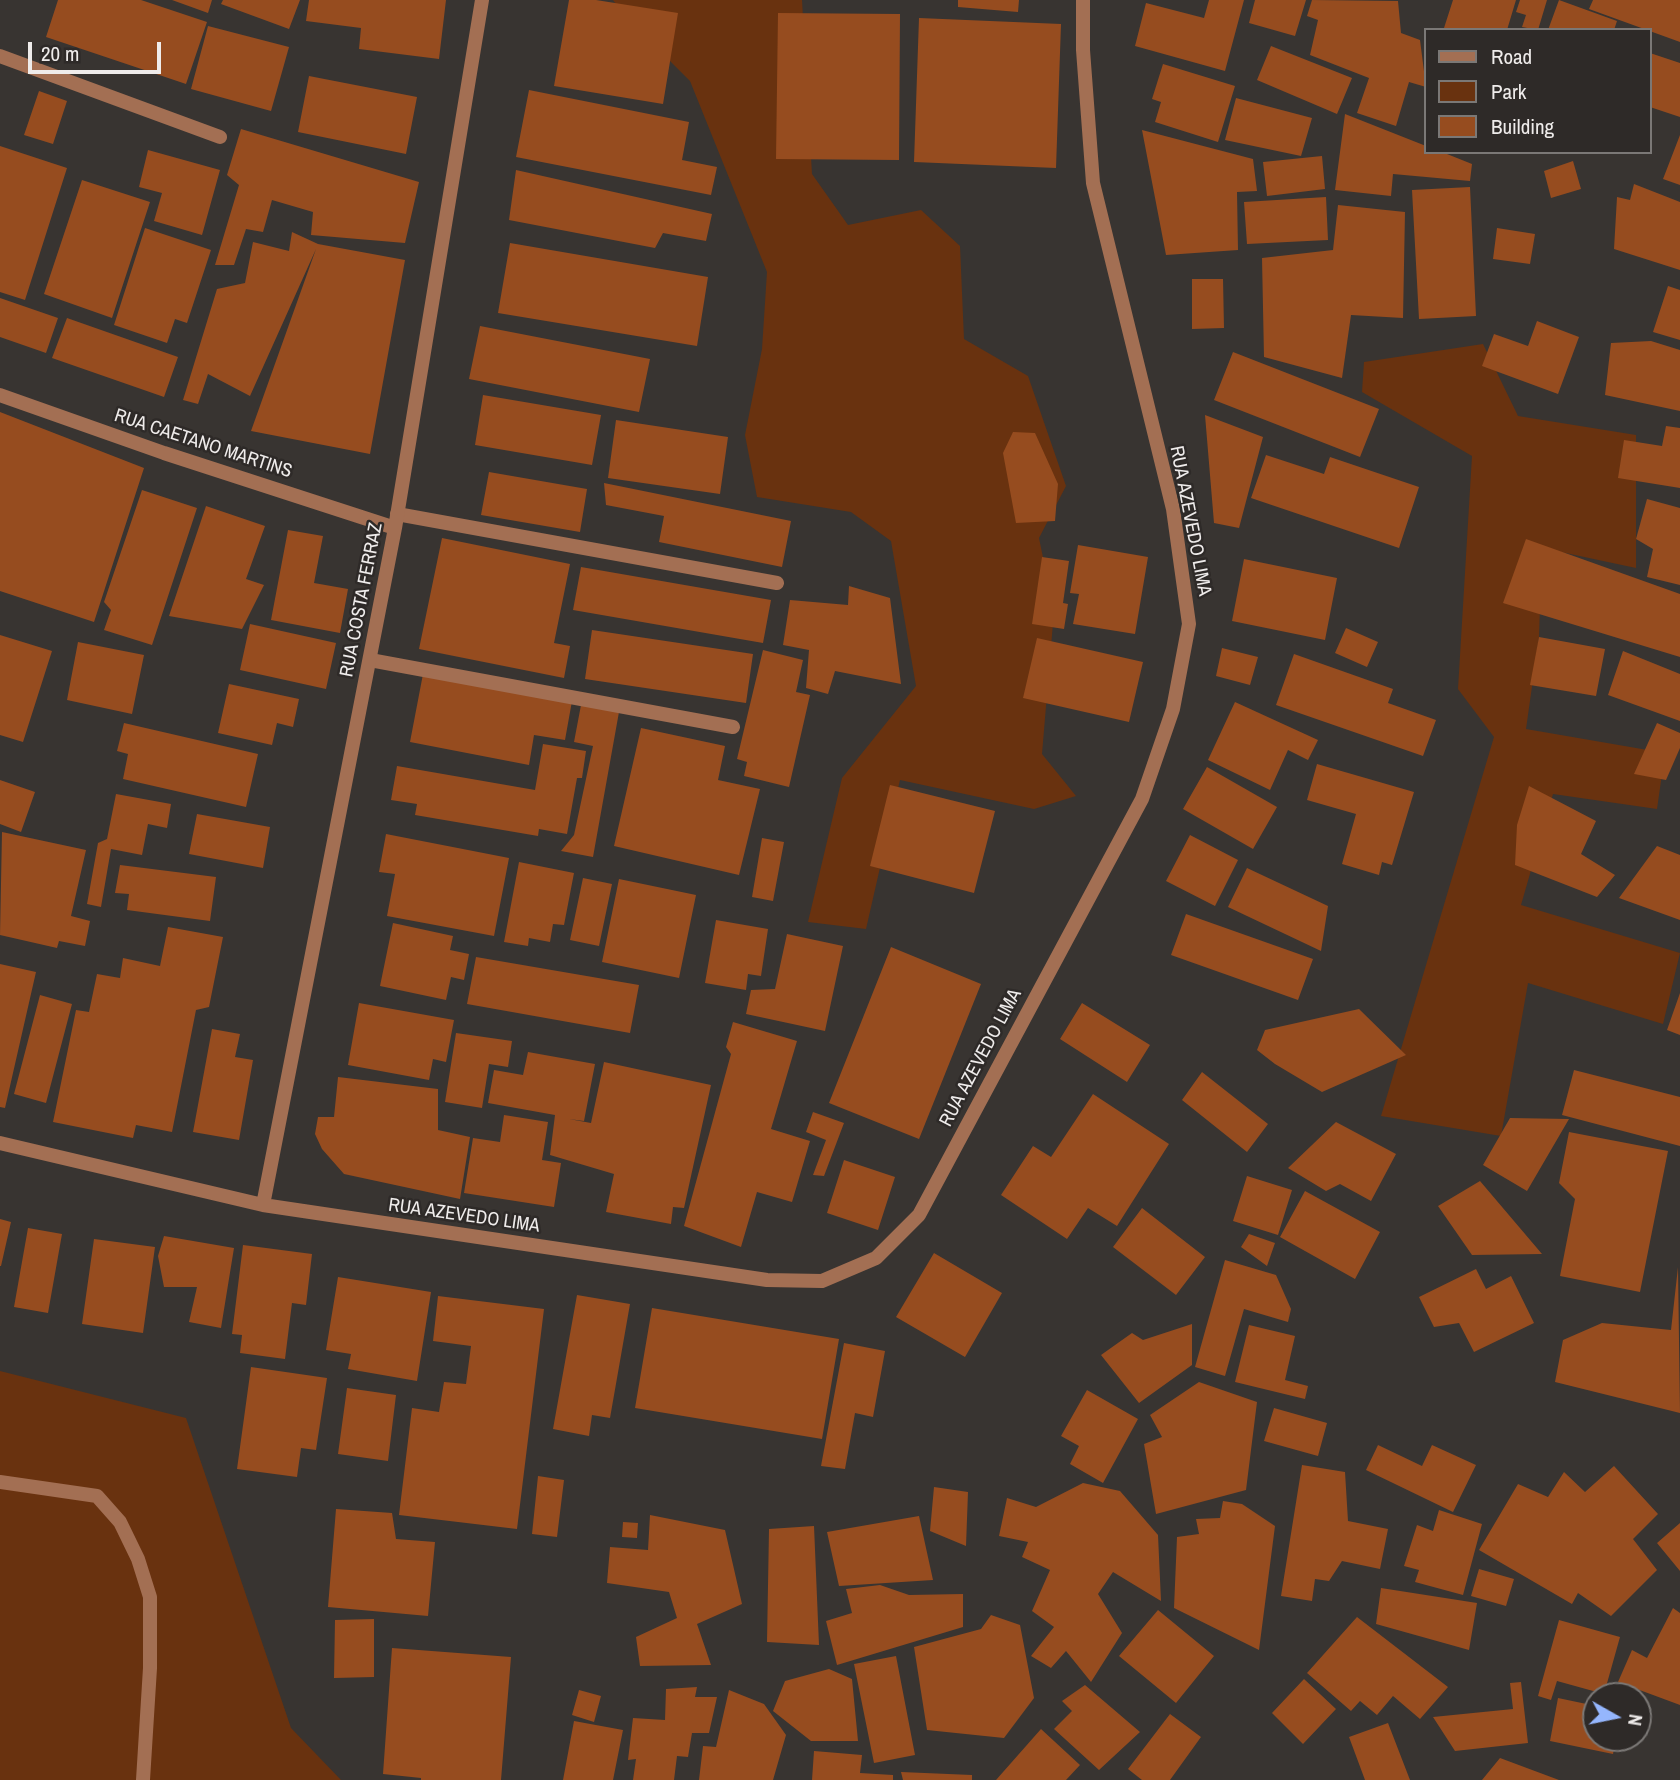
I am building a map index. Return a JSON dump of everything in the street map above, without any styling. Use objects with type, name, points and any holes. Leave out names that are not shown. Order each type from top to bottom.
[{"type":"street","name":"RUA COSTA FERRAZ","points":[[263,1205],[396,521],[482,0]]},
{"type":"street","name":"RUA AZEVEDO LIMA","points":[[0,1143],[263,1205],[767,1280],[822,1280],[876,1258],[919,1216],[1142,799],[1173,709],[1189,624],[1172,509],[1093,183],[1083,50],[1083,0]]},
{"type":"street","points":[[0,56],[220,137]]},
{"type":"street","name":"RUA CAETANO MARTINS","points":[[0,395],[164,453],[396,521],[778,583]]},
{"type":"street","points":[[370,660],[733,727]]},
{"type":"street","points":[[0,1482],[97,1496],[120,1522],[126,1534],[150,1597],[150,1668],[143,1780]]},
{"type":"green space","points":[[613,0],[802,0],[812,174],[848,225],[921,210],[960,246],[964,339],[1028,376],[1066,486],[1039,538],[1054,611],[1042,754],[1076,796],[1034,809],[900,780],[866,929],[808,922],[842,778],[916,686],[891,541],[851,512],[757,497],[745,435],[762,349],[767,272],[690,81],[623,14]]},
{"type":"green space","points":[[1483,344],[1518,416],[1636,435],[1636,568],[1542,548],[1539,637],[1526,729],[1665,753],[1657,809],[1553,794],[1521,905],[1680,953],[1663,1024],[1528,983],[1501,1136],[1381,1116],[1494,737],[1458,689],[1472,456],[1362,392],[1364,362]]},
{"type":"green space","points":[[0,1371],[186,1418],[291,1728],[341,1780],[0,1780]]},
{"type":"building","points":[[58,0],[141,0],[207,22],[186,84],[46,37]]},
{"type":"building","points":[[172,0],[212,0],[208,13]]},
{"type":"building","points":[[223,0],[300,0],[289,29],[221,4]]},
{"type":"building","points":[[309,0],[446,0],[439,59],[359,49],[361,28],[306,21]]},
{"type":"building","points":[[569,0],[596,0],[678,13],[663,104],[554,86]]},
{"type":"building","points":[[958,0],[1019,0],[1018,12],[958,7]]},
{"type":"building","points":[[1209,0],[1244,0],[1225,71],[1135,46],[1146,3],[1204,18]]},
{"type":"building","points":[[1255,0],[1306,0],[1295,36],[1249,23]]},
{"type":"building","points":[[1312,0],[1398,1],[1401,33],[1420,40],[1424,86],[1409,82],[1396,126],[1357,113],[1369,78],[1310,55],[1318,20],[1307,16]]},
{"type":"building","points":[[1453,0],[1516,0],[1508,28],[1444,28]]},
{"type":"building","points":[[1520,0],[1547,0],[1539,28],[1522,27],[1526,15],[1516,12]]},
{"type":"building","points":[[1559,0],[1617,21],[1615,28],[1549,28]]},
{"type":"building","points":[[1593,0],[1680,0],[1680,42],[1652,32],[1652,28],[1641,28],[1589,9]]},
{"type":"building","points":[[778,13],[900,14],[899,160],[776,159]]},
{"type":"building","points":[[919,18],[1061,24],[1056,168],[914,162]]},
{"type":"building","points":[[208,26],[289,47],[271,111],[191,89]]},
{"type":"building","points":[[1271,46],[1352,78],[1337,114],[1257,80]]},
{"type":"building","points":[[1652,54],[1680,63],[1680,117],[1652,108]]},
{"type":"building","points":[[1163,64],[1235,86],[1218,142],[1155,122],[1161,102],[1152,99]]},
{"type":"building","points":[[309,76],[417,97],[406,154],[298,132]]},
{"type":"building","points":[[529,90],[689,122],[682,160],[717,167],[711,195],[516,157]]},
{"type":"building","points":[[39,91],[67,101],[53,144],[24,135]]},
{"type":"building","points":[[1236,98],[1312,118],[1301,156],[1225,140]]},
{"type":"building","points":[[1345,114],[1424,145],[1424,154],[1447,154],[1472,164],[1470,181],[1393,174],[1391,196],[1335,190]]},
{"type":"building","points":[[241,129],[419,182],[405,243],[311,235],[313,212],[272,200],[263,232],[246,229],[234,265],[215,265],[239,185],[227,175]]},
{"type":"building","points":[[1142,130],[1253,159],[1257,191],[1237,192],[1238,250],[1166,255]]},
{"type":"building","points":[[1680,135],[1680,185],[1663,179]]},
{"type":"building","points":[[0,146],[67,168],[25,300],[0,292]]},
{"type":"building","points":[[148,150],[220,170],[202,235],[154,221],[162,193],[139,187]]},
{"type":"building","points":[[1322,156],[1325,189],[1267,196],[1263,162]]},
{"type":"building","points":[[1573,161],[1581,189],[1551,198],[1544,171]]},
{"type":"building","points":[[516,170],[712,214],[706,241],[663,233],[655,248],[509,220]]},
{"type":"building","points":[[82,180],[150,202],[112,318],[44,294]]},
{"type":"building","points":[[1634,184],[1680,202],[1680,270],[1614,249],[1617,197],[1630,200]]},
{"type":"building","points":[[1470,187],[1476,316],[1419,319],[1412,190]]},
{"type":"building","points":[[1326,197],[1328,240],[1247,244],[1244,202]]},
{"type":"building","points":[[1338,205],[1405,212],[1403,318],[1351,315],[1342,378],[1264,357],[1262,258],[1333,250]]},
{"type":"building","points":[[145,228],[211,250],[187,323],[175,319],[167,343],[114,325]]},
{"type":"building","points":[[1497,228],[1535,234],[1530,264],[1493,259]]},
{"type":"building","points":[[292,232],[318,244],[405,260],[370,454],[251,431],[316,249],[250,396],[208,374],[198,404],[183,400],[217,289],[245,283],[253,242],[289,251]]},
{"type":"building","points":[[510,243],[708,277],[697,346],[498,313]]},
{"type":"building","points":[[1192,279],[1223,279],[1224,328],[1192,329]]},
{"type":"building","points":[[1668,286],[1680,290],[1680,340],[1653,332]]},
{"type":"building","points":[[0,298],[58,318],[46,353],[0,337]]},
{"type":"building","points":[[67,318],[178,357],[164,397],[52,358]]},
{"type":"building","points":[[1537,321],[1579,337],[1558,394],[1482,366],[1494,334],[1528,346]]},
{"type":"building","points":[[480,326],[650,359],[639,412],[469,379]]},
{"type":"building","points":[[1651,341],[1680,350],[1680,411],[1605,395],[1611,343]]},
{"type":"building","points":[[1233,352],[1379,409],[1360,457],[1214,400]]},
{"type":"building","points":[[483,395],[601,415],[592,465],[475,445]]},
{"type":"building","points":[[0,412],[144,468],[94,622],[0,591]]},
{"type":"building","points":[[1205,415],[1263,437],[1239,528],[1214,523]]},
{"type":"building","points":[[616,420],[728,437],[720,494],[608,478]]},
{"type":"building","points":[[1666,426],[1680,428],[1680,488],[1618,478],[1624,440],[1662,446]]},
{"type":"building","points":[[1013,432],[1035,433],[1058,484],[1055,521],[1016,523],[1003,453]]},
{"type":"building","points":[[1266,455],[1324,474],[1330,457],[1419,487],[1399,548],[1251,498]]},
{"type":"building","points":[[489,472],[587,489],[580,532],[481,515]]},
{"type":"building","points":[[604,483],[791,521],[782,567],[659,542],[664,516],[606,505]]},
{"type":"building","points":[[142,490],[197,508],[152,645],[104,630],[111,610],[104,602]]},
{"type":"building","points":[[1647,499],[1680,508],[1680,585],[1647,577],[1653,549],[1636,539]]},
{"type":"building","points":[[206,506],[265,526],[246,579],[264,585],[242,629],[169,616]]},
{"type":"building","points":[[288,530],[323,536],[314,583],[348,589],[340,633],[271,620]]},
{"type":"building","points":[[442,538],[570,564],[554,643],[570,646],[564,678],[419,649]]},
{"type":"building","points":[[1526,539],[1680,594],[1680,657],[1503,603]]},
{"type":"building","points":[[1078,545],[1148,557],[1135,634],[1073,624],[1079,594],[1070,593]]},
{"type":"building","points":[[1042,557],[1069,561],[1063,603],[1068,604],[1064,629],[1032,624]]},
{"type":"building","points":[[1244,559],[1337,578],[1325,640],[1232,621]]},
{"type":"building","points":[[581,567],[771,600],[763,643],[573,610]]},
{"type":"building","points":[[849,586],[890,598],[901,684],[835,671],[828,694],[806,688],[809,650],[783,645],[790,600],[848,605]]},
{"type":"building","points":[[250,624],[336,643],[326,689],[240,670]]},
{"type":"building","points":[[1346,628],[1378,642],[1367,667],[1335,653]]},
{"type":"building","points":[[592,630],[753,654],[746,703],[585,679]]},
{"type":"building","points":[[0,635],[52,651],[23,742],[0,735]]},
{"type":"building","points":[[1539,637],[1605,649],[1596,696],[1530,685]]},
{"type":"building","points":[[1037,638],[1143,662],[1129,722],[1023,698]]},
{"type":"building","points":[[78,642],[144,655],[132,714],[67,700]]},
{"type":"building","points":[[1222,648],[1258,657],[1250,685],[1216,676]]},
{"type":"building","points":[[763,650],[803,660],[796,692],[810,695],[789,787],[744,776],[747,762],[737,759]]},
{"type":"building","points":[[1623,651],[1680,674],[1680,721],[1608,695]]},
{"type":"building","points":[[1294,654],[1393,689],[1388,703],[1436,720],[1423,756],[1276,705]]},
{"type":"building","points":[[423,674],[572,701],[565,740],[534,735],[529,765],[410,742]]},
{"type":"building","points":[[229,684],[299,699],[293,727],[277,723],[272,745],[218,733]]},
{"type":"building","points":[[1235,702],[1318,740],[1308,760],[1288,750],[1270,790],[1208,760]]},
{"type":"building","points":[[581,705],[619,712],[593,857],[561,851],[574,835],[593,746],[574,742]]},
{"type":"building","points":[[124,723],[258,754],[246,807],[123,779],[128,754],[117,751]]},
{"type":"building","points":[[1657,723],[1680,733],[1680,748],[1666,780],[1634,774]]},
{"type":"building","points":[[641,728],[725,746],[718,780],[760,789],[739,875],[614,846]]},
{"type":"building","points":[[543,744],[586,751],[582,778],[577,778],[567,834],[539,829],[538,836],[415,815],[417,804],[391,800],[397,766],[535,790]]},
{"type":"building","points":[[1317,764],[1414,792],[1392,865],[1382,862],[1379,875],[1342,864],[1356,814],[1307,800]]},
{"type":"building","points":[[1207,767],[1277,807],[1253,849],[1183,809]]},
{"type":"building","points":[[0,780],[35,792],[21,832],[0,824]]},
{"type":"building","points":[[890,785],[995,811],[974,893],[870,866]]},
{"type":"building","points":[[1529,786],[1596,821],[1581,854],[1615,875],[1597,897],[1515,865],[1517,825]]},
{"type":"building","points":[[116,794],[171,804],[167,828],[148,824],[142,855],[111,849],[101,907],[87,904],[98,843],[107,839]]},
{"type":"building","points":[[197,814],[270,827],[263,868],[189,854]]},
{"type":"building","points":[[2,832],[86,850],[71,916],[90,921],[85,946],[59,941],[57,948],[0,935]]},
{"type":"building","points":[[386,834],[509,858],[494,936],[387,916],[395,874],[379,872]]},
{"type":"building","points":[[1190,835],[1238,860],[1215,906],[1166,881]]},
{"type":"building","points":[[762,838],[784,842],[773,901],[752,897]]},
{"type":"building","points":[[1657,846],[1680,855],[1680,920],[1619,898]]},
{"type":"building","points":[[519,862],[574,873],[564,925],[553,924],[550,942],[529,938],[528,946],[504,942]]},
{"type":"building","points":[[120,865],[216,877],[210,921],[127,910],[129,894],[115,893]]},
{"type":"building","points":[[1247,868],[1328,906],[1321,951],[1228,907]]},
{"type":"building","points":[[583,878],[612,884],[599,946],[570,940]]},
{"type":"building","points":[[619,879],[696,895],[679,978],[602,962]]},
{"type":"building","points":[[1186,914],[1313,959],[1298,1000],[1171,955]]},
{"type":"building","points":[[716,920],[768,929],[761,976],[748,974],[746,990],[705,983]]},
{"type":"building","points":[[393,923],[453,936],[450,950],[469,954],[464,980],[451,977],[446,1000],[380,986]]},
{"type":"building","points":[[168,927],[223,937],[209,1007],[196,1010],[172,1132],[136,1125],[133,1138],[53,1122],[76,1010],[89,1012],[97,974],[120,978],[123,958],[160,966]]},
{"type":"building","points":[[787,934],[843,946],[825,1031],[746,1014],[751,990],[775,989]]},
{"type":"building","points":[[891,947],[981,984],[919,1139],[829,1103]]},
{"type":"building","points":[[476,957],[639,985],[630,1033],[467,1004]]},
{"type":"building","points":[[0,964],[36,972],[5,1108],[0,1107]]},
{"type":"building","points":[[1680,993],[1680,1035],[1667,1030]]},
{"type":"building","points":[[40,995],[72,1004],[46,1103],[14,1094]]},
{"type":"building","points":[[359,1003],[454,1020],[446,1062],[433,1059],[429,1080],[348,1065]]},
{"type":"building","points":[[1082,1003],[1150,1045],[1127,1082],[1060,1039]]},
{"type":"building","points":[[1359,1009],[1406,1055],[1322,1092],[1257,1050],[1265,1030]]},
{"type":"building","points":[[733,1022],[797,1041],[771,1129],[810,1141],[792,1202],[757,1192],[741,1247],[684,1226],[731,1054],[726,1047]]},
{"type":"building","points":[[212,1029],[240,1034],[235,1057],[253,1060],[239,1140],[193,1132]]},
{"type":"building","points":[[456,1033],[512,1041],[508,1067],[489,1064],[482,1108],[445,1102]]},
{"type":"building","points":[[528,1052],[595,1064],[584,1121],[569,1119],[591,1123],[604,1062],[711,1085],[684,1208],[673,1207],[671,1224],[606,1212],[614,1174],[550,1155],[555,1115],[488,1103],[494,1070],[523,1075]]},
{"type":"building","points":[[1574,1070],[1680,1097],[1680,1146],[1562,1115]]},
{"type":"building","points":[[1202,1072],[1268,1124],[1247,1152],[1182,1100]]},
{"type":"building","points":[[338,1077],[438,1089],[438,1130],[470,1137],[460,1199],[344,1174],[322,1149],[315,1134],[318,1117],[334,1117]]},
{"type":"building","points":[[1093,1094],[1169,1144],[1117,1226],[1088,1208],[1067,1239],[1001,1195],[1033,1146],[1051,1157]]},
{"type":"building","points":[[813,1112],[844,1123],[824,1176],[813,1175],[826,1140],[806,1132]]},
{"type":"building","points":[[504,1115],[548,1122],[542,1160],[561,1163],[554,1207],[464,1193],[473,1138],[500,1142]]},
{"type":"building","points":[[1510,1118],[1569,1119],[1527,1191],[1483,1165]]},
{"type":"building","points":[[1336,1122],[1396,1154],[1371,1201],[1340,1184],[1326,1191],[1288,1168]]},
{"type":"building","points":[[1569,1132],[1668,1151],[1640,1292],[1560,1276],[1575,1199],[1559,1183]]},
{"type":"building","points":[[844,1160],[895,1177],[878,1230],[827,1213]]},
{"type":"building","points":[[1247,1176],[1292,1190],[1278,1235],[1233,1221]]},
{"type":"building","points":[[1480,1181],[1542,1254],[1472,1255],[1438,1206]]},
{"type":"building","points":[[1305,1191],[1380,1232],[1355,1279],[1280,1237]]},
{"type":"building","points":[[1142,1208],[1205,1257],[1176,1295],[1113,1247]]},
{"type":"building","points":[[0,1219],[11,1222],[1,1266],[0,1266]]},
{"type":"building","points":[[28,1228],[62,1234],[48,1313],[14,1307]]},
{"type":"building","points":[[1249,1234],[1275,1243],[1267,1266],[1241,1247]]},
{"type":"building","points":[[164,1236],[234,1248],[221,1328],[189,1322],[197,1287],[164,1287],[158,1256]]},
{"type":"building","points":[[94,1239],[155,1247],[143,1333],[82,1324]]},
{"type":"building","points":[[243,1245],[312,1254],[306,1305],[292,1303],[285,1359],[240,1353],[242,1335],[232,1334]]},
{"type":"building","points":[[934,1253],[1002,1293],[965,1357],[896,1317]]},
{"type":"building","points":[[1225,1260],[1276,1275],[1291,1309],[1288,1322],[1244,1309],[1225,1376],[1195,1367]]},
{"type":"building","points":[[1678,1267],[1680,1413],[1555,1382],[1563,1340],[1602,1323],[1671,1330]]},
{"type":"building","points":[[1476,1269],[1486,1289],[1511,1276],[1534,1323],[1474,1352],[1459,1323],[1434,1327],[1419,1297]]},
{"type":"building","points":[[338,1277],[431,1292],[417,1381],[348,1369],[351,1354],[326,1350]]},
{"type":"building","points":[[577,1295],[630,1304],[610,1418],[592,1415],[589,1436],[553,1429]]},
{"type":"building","points":[[438,1296],[544,1309],[517,1529],[399,1515],[412,1408],[439,1412],[444,1382],[466,1384],[471,1346],[433,1341]]},
{"type":"building","points":[[652,1308],[839,1339],[822,1439],[635,1408]]},
{"type":"building","points":[[1192,1324],[1192,1365],[1139,1403],[1101,1355],[1132,1333],[1143,1340]]},
{"type":"building","points":[[1249,1325],[1295,1336],[1285,1380],[1308,1386],[1305,1399],[1235,1382]]},
{"type":"building","points":[[844,1343],[885,1351],[873,1417],[855,1413],[845,1469],[821,1466]]},
{"type":"building","points":[[251,1367],[327,1378],[316,1450],[301,1448],[297,1477],[237,1469]]},
{"type":"building","points":[[1199,1382],[1257,1402],[1246,1490],[1156,1514],[1144,1444],[1162,1437],[1150,1415]]},
{"type":"building","points":[[347,1388],[396,1395],[388,1461],[338,1454]]},
{"type":"building","points":[[1087,1390],[1138,1419],[1103,1483],[1070,1464],[1079,1446],[1061,1436]]},
{"type":"building","points":[[1274,1408],[1327,1423],[1318,1456],[1264,1441]]},
{"type":"building","points":[[1378,1445],[1422,1466],[1432,1445],[1476,1465],[1453,1512],[1366,1470]]},
{"type":"building","points":[[1302,1465],[1345,1472],[1348,1521],[1388,1529],[1380,1569],[1342,1561],[1329,1581],[1315,1579],[1312,1601],[1281,1596]]},
{"type":"building","points":[[1614,1466],[1658,1514],[1633,1539],[1657,1570],[1611,1616],[1578,1593],[1572,1604],[1479,1550],[1518,1484],[1548,1497],[1564,1472],[1585,1492]]},
{"type":"building","points":[[538,1476],[564,1480],[557,1537],[532,1534]]},
{"type":"building","points":[[1083,1483],[1120,1491],[1158,1535],[1161,1601],[1113,1572],[1098,1594],[1122,1633],[1091,1682],[1066,1651],[1051,1668],[1031,1656],[1054,1627],[1032,1611],[1050,1570],[1022,1557],[1028,1542],[999,1536],[1007,1498],[1036,1507]]},
{"type":"building","points":[[934,1487],[968,1492],[966,1546],[930,1531]]},
{"type":"building","points":[[1223,1501],[1242,1504],[1275,1526],[1259,1650],[1174,1608],[1177,1537],[1199,1534],[1196,1519],[1220,1518]]},
{"type":"building","points":[[336,1509],[392,1513],[396,1539],[435,1542],[428,1616],[328,1607]]},
{"type":"building","points":[[1439,1510],[1482,1524],[1463,1595],[1415,1582],[1419,1570],[1404,1566],[1417,1525],[1433,1531]]},
{"type":"building","points":[[650,1515],[725,1530],[742,1604],[697,1624],[711,1665],[640,1666],[636,1637],[677,1618],[669,1592],[607,1583],[610,1547],[648,1550]]},
{"type":"building","points":[[919,1516],[933,1580],[839,1586],[827,1532]]},
{"type":"building","points":[[623,1522],[638,1523],[637,1538],[622,1537]]},
{"type":"building","points":[[1680,1523],[1680,1571],[1657,1543]]},
{"type":"building","points":[[814,1526],[819,1645],[767,1642],[769,1529]]},
{"type":"building","points":[[1479,1569],[1514,1579],[1506,1606],[1471,1596]]},
{"type":"building","points":[[880,1585],[909,1595],[963,1594],[963,1627],[837,1665],[826,1621],[852,1613],[846,1589]]},
{"type":"building","points":[[1381,1588],[1477,1603],[1469,1650],[1376,1624]]},
{"type":"building","points":[[1673,1608],[1680,1613],[1680,1705],[1652,1695],[1652,1682],[1618,1682],[1632,1650],[1647,1658]]},
{"type":"building","points":[[1158,1610],[1214,1656],[1176,1703],[1119,1656]]},
{"type":"building","points":[[991,1615],[1020,1625],[1034,1698],[1004,1738],[927,1730],[914,1647],[981,1629]]},
{"type":"building","points":[[1357,1617],[1448,1687],[1420,1719],[1393,1696],[1377,1715],[1360,1701],[1351,1711],[1307,1673]]},
{"type":"building","points":[[374,1619],[374,1677],[334,1678],[335,1620]]},
{"type":"building","points":[[1559,1620],[1620,1637],[1607,1682],[1582,1682],[1582,1688],[1557,1681],[1551,1700],[1538,1696]]},
{"type":"building","points":[[392,1648],[511,1657],[501,1780],[421,1780],[383,1774]]},
{"type":"building","points":[[896,1656],[915,1755],[874,1763],[854,1664]]},
{"type":"building","points":[[829,1669],[852,1679],[858,1741],[811,1741],[773,1711],[785,1681]]},
{"type":"building","points":[[1304,1679],[1336,1709],[1303,1744],[1272,1713]]},
{"type":"building","points":[[1521,1682],[1528,1743],[1455,1751],[1433,1717],[1513,1709],[1510,1683]]},
{"type":"building","points":[[1085,1685],[1140,1732],[1099,1770],[1054,1729],[1072,1711],[1062,1701]]},
{"type":"building","points":[[697,1687],[695,1697],[717,1697],[709,1733],[692,1733],[688,1757],[677,1756],[674,1780],[633,1780],[636,1759],[628,1760],[633,1718],[665,1720],[666,1689]]},
{"type":"building","points":[[579,1690],[601,1696],[594,1722],[572,1715]]},
{"type":"building","points":[[729,1690],[764,1704],[786,1735],[773,1780],[699,1780],[703,1746],[716,1747]]},
{"type":"building","points":[[1558,1698],[1582,1703],[1582,1748],[1550,1741]]},
{"type":"building","points":[[1170,1714],[1201,1737],[1170,1780],[1142,1780],[1128,1769]]},
{"type":"building","points":[[574,1721],[623,1730],[613,1780],[563,1780]]},
{"type":"building","points":[[1388,1723],[1410,1780],[1365,1780],[1349,1737]]},
{"type":"building","points":[[1041,1729],[1080,1765],[1066,1780],[996,1780]]},
{"type":"building","points":[[814,1751],[862,1755],[860,1773],[893,1775],[893,1780],[812,1780]]},
{"type":"building","points":[[1500,1758],[1559,1780],[1482,1780]]},
{"type":"building","points":[[901,1772],[972,1775],[972,1780],[903,1780]]}]
